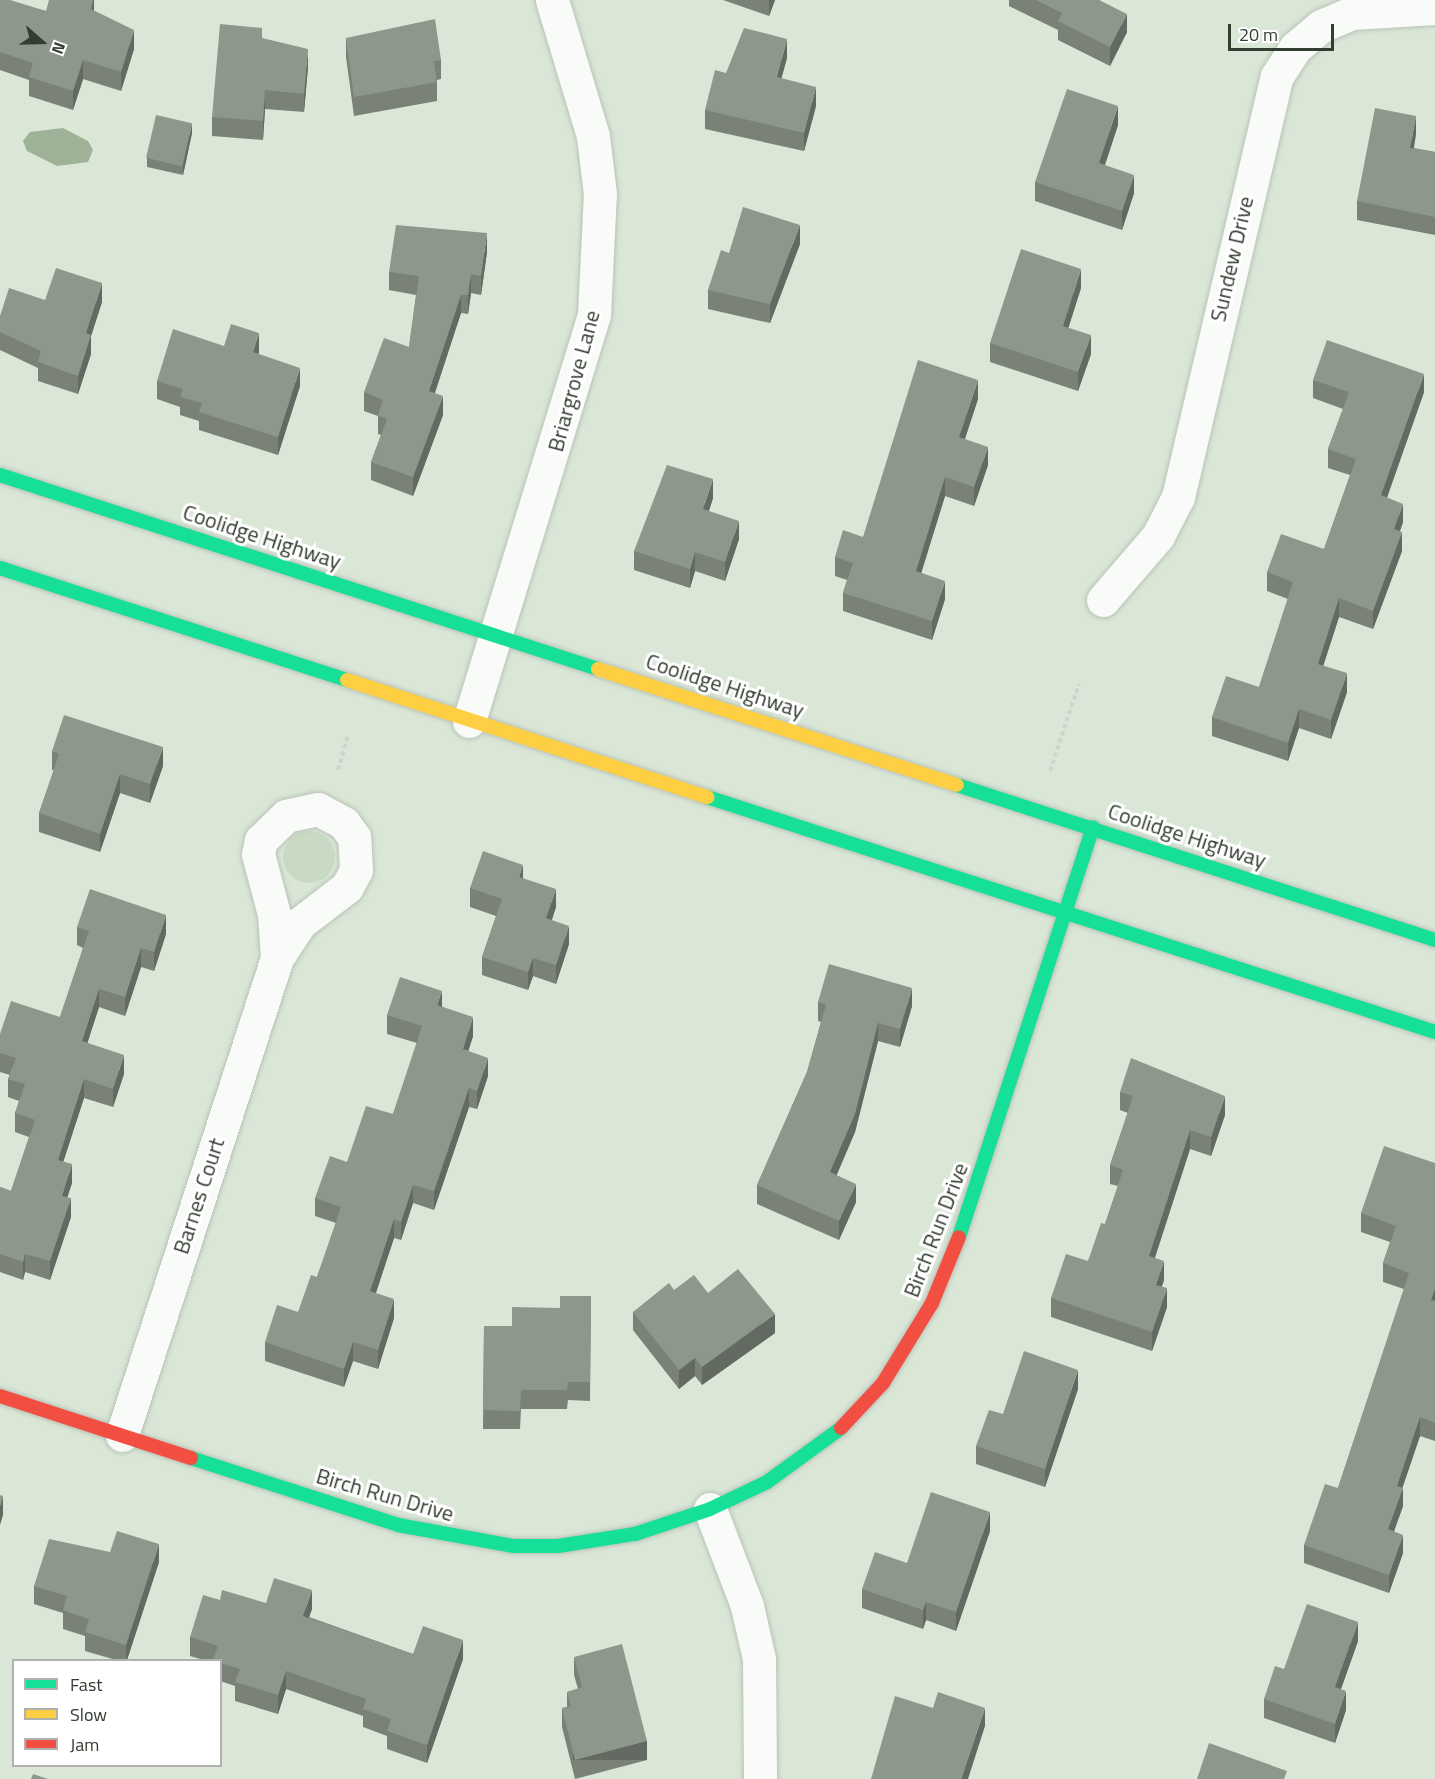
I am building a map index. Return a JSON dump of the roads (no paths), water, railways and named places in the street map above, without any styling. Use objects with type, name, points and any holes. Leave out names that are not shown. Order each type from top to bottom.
[{"type":"main road","name":"Coolidge Highway","points":[[0,475],[496,633],[1435,940]]},
{"type":"main road","points":[[0,568],[1435,1032]]},
{"type":"main road","name":"Birch Run Drive","points":[[0,1396],[398,1525],[473,1541],[558,1545],[599,1540],[710,1509],[767,1482],[845,1425],[909,1346],[951,1262],[1093,827]]},
{"type":"street","name":"Briargrove Lane","points":[[470,721],[581,369],[599,257],[593,136],[552,0]]},
{"type":"street","name":"Sundew Drive","points":[[1103,600],[1158,536],[1178,497],[1277,76],[1294,48],[1321,26],[1352,13],[1435,8]]},
{"type":"street","name":"Barnes Court","points":[[122,1435],[277,958]]},
{"type":"street","points":[[710,1509],[747,1606],[759,1659],[760,1779]]}]
